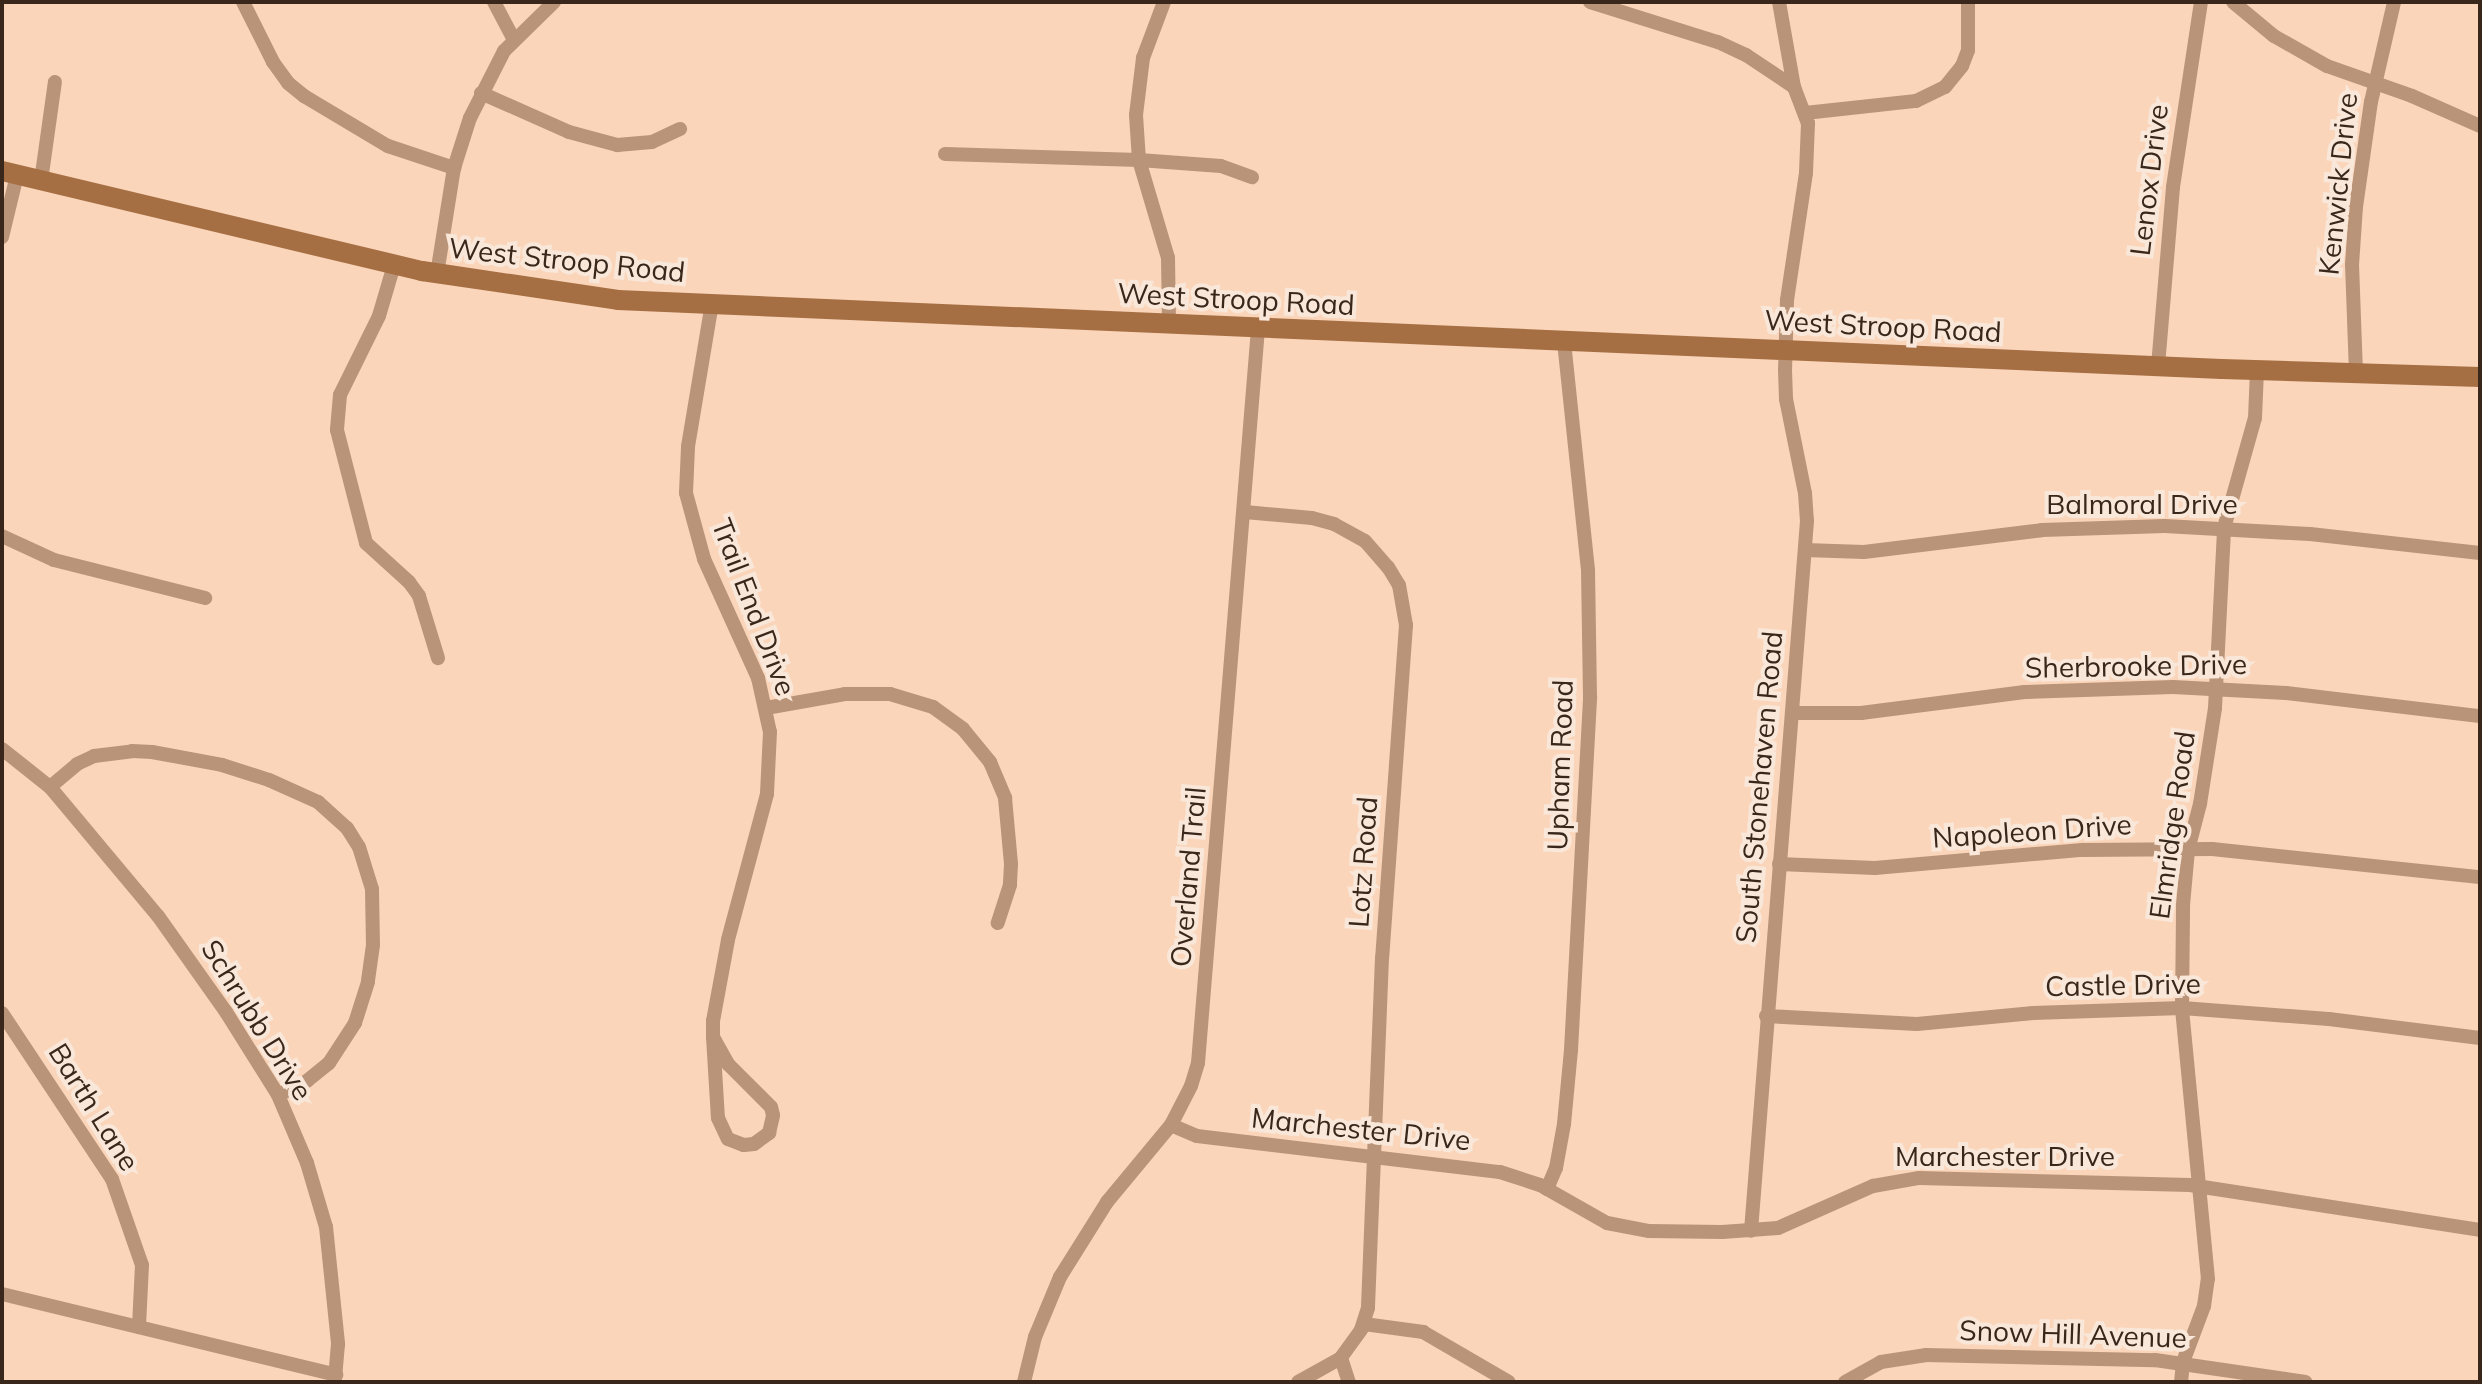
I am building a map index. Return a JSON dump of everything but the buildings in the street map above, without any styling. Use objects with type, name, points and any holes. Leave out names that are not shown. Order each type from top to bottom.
[{"type":"main road","name":"West Stroop Road","points":[[10,173],[437,274],[618,300],[2480,377]]},
{"type":"street","points":[[243,2],[258,38],[273,62],[288,83],[304,96],[388,146],[454,168]]},
{"type":"street","points":[[494,2],[513,38]]},
{"type":"street","points":[[437,274],[454,168],[481,93],[513,38],[554,2]]},
{"type":"street","points":[[1164,2],[1152,30],[1138,84],[1139,160],[1168,258],[1169,324]]},
{"type":"street","points":[[1590,2],[1718,42],[1794,87]]},
{"type":"street","points":[[1779,2],[1794,87],[1805,113],[1916,101],[1945,87],[1962,66],[1968,50],[1968,2]]},
{"type":"street","name":"Lenox Drive","points":[[2158,366],[2173,187],[2201,2]]},
{"type":"street","points":[[2233,2],[2300,52],[2480,126]]},
{"type":"street","name":"Kenwick Drive","points":[[2356,373],[2352,265],[2363,147],[2394,2]]},
{"type":"street","points":[[41,181],[55,82]]},
{"type":"street","points":[[481,93],[569,132],[617,145],[652,142],[680,129]]},
{"type":"street","name":"South Stonehaven Road","points":[[1751,1231],[1805,550],[1805,493],[1786,399],[1785,349],[1791,254],[1809,140],[1805,113]]},
{"type":"street","points":[[945,154],[1139,160],[1221,166],[1252,177]]},
{"type":"street","points":[[2,237],[10,173]]},
{"type":"street","points":[[394,265],[379,316],[340,395],[337,430],[366,543],[398,571],[419,596],[438,658]]},
{"type":"street","name":"Trail End Drive","points":[[712,303],[688,447],[686,493],[700,548],[746,649],[766,708],[770,746],[767,794],[728,940],[713,1021],[713,1037],[717,1114],[722,1131],[735,1143],[754,1144],[769,1133],[773,1124],[771,1107],[728,1064],[713,1037]]},
{"type":"street","name":"Overland Trail","points":[[1024,1382],[1035,1337],[1073,1253],[1107,1202],[1171,1125],[1191,1086],[1201,1046],[1258,328]]},
{"type":"street","name":"Upham Road","points":[[1547,1189],[1556,1168],[1564,1124],[1571,1050],[1590,697],[1588,570],[1564,341]]},
{"type":"street","name":"Elmridge Road","points":[[2181,1382],[2183,1362],[2208,1291],[2182,1008],[2182,934],[2188,850],[2204,781],[2216,689],[2224,528],[2255,418],[2257,370]]},
{"type":"street","name":"Lotz Road","points":[[1245,512],[1312,518],[1353,533],[1388,567],[1403,602],[1406,641],[1383,943],[1370,1291],[1364,1324]]},
{"type":"street","name":"Balmoral Drive","points":[[1805,550],[1864,552],[1966,538],[2092,527],[2224,528],[2480,553]]},
{"type":"street","points":[[2,536],[54,560],[205,598]]},
{"type":"street","name":"Sherbrooke Drive","points":[[1792,713],[1861,713],[2025,692],[2216,689],[2358,700],[2480,716]]},
{"type":"street","points":[[766,708],[845,694],[881,693],[933,707],[963,729],[990,762],[1007,809],[1010,885],[998,923]]},
{"type":"street","name":"Schrubb Drive","points":[[2,749],[50,787],[183,950],[278,1095],[307,1163],[326,1227],[338,1344],[336,1379]]},
{"type":"street","points":[[50,787],[77,764],[94,756],[152,752],[222,765],[269,780],[318,802],[347,828],[359,847],[372,889],[373,945],[365,994],[355,1023],[329,1063],[307,1081],[278,1095]]},
{"type":"street","name":"Napoleon Drive","points":[[1779,864],[1875,868],[2082,850],[2188,850],[2312,858],[2480,877]]},
{"type":"street","name":"Castle Drive","points":[[1766,1016],[1917,1024],[2033,1013],[2182,1008],[2329,1019],[2480,1038]]},
{"type":"street","name":"Barth Lane","points":[[2,1013],[112,1179],[142,1265],[139,1327]]},
{"type":"street","name":"Marchester Drive","points":[[1171,1125],[1197,1136],[1500,1172],[1547,1189],[1591,1216],[1627,1229],[1751,1231],[1792,1224],[1873,1186],[1919,1178],[2094,1180],[2199,1187],[2480,1230]]},
{"type":"street","points":[[2,1294],[336,1379]]},
{"type":"street","points":[[1298,1382],[1341,1358],[1364,1324],[1423,1332],[1509,1382]]},
{"type":"street","name":"Snow Hill Avenue","points":[[1845,1382],[1881,1362],[1908,1356],[2183,1362],[2305,1382]]},
{"type":"street","points":[[1341,1358],[1349,1382]]}]
